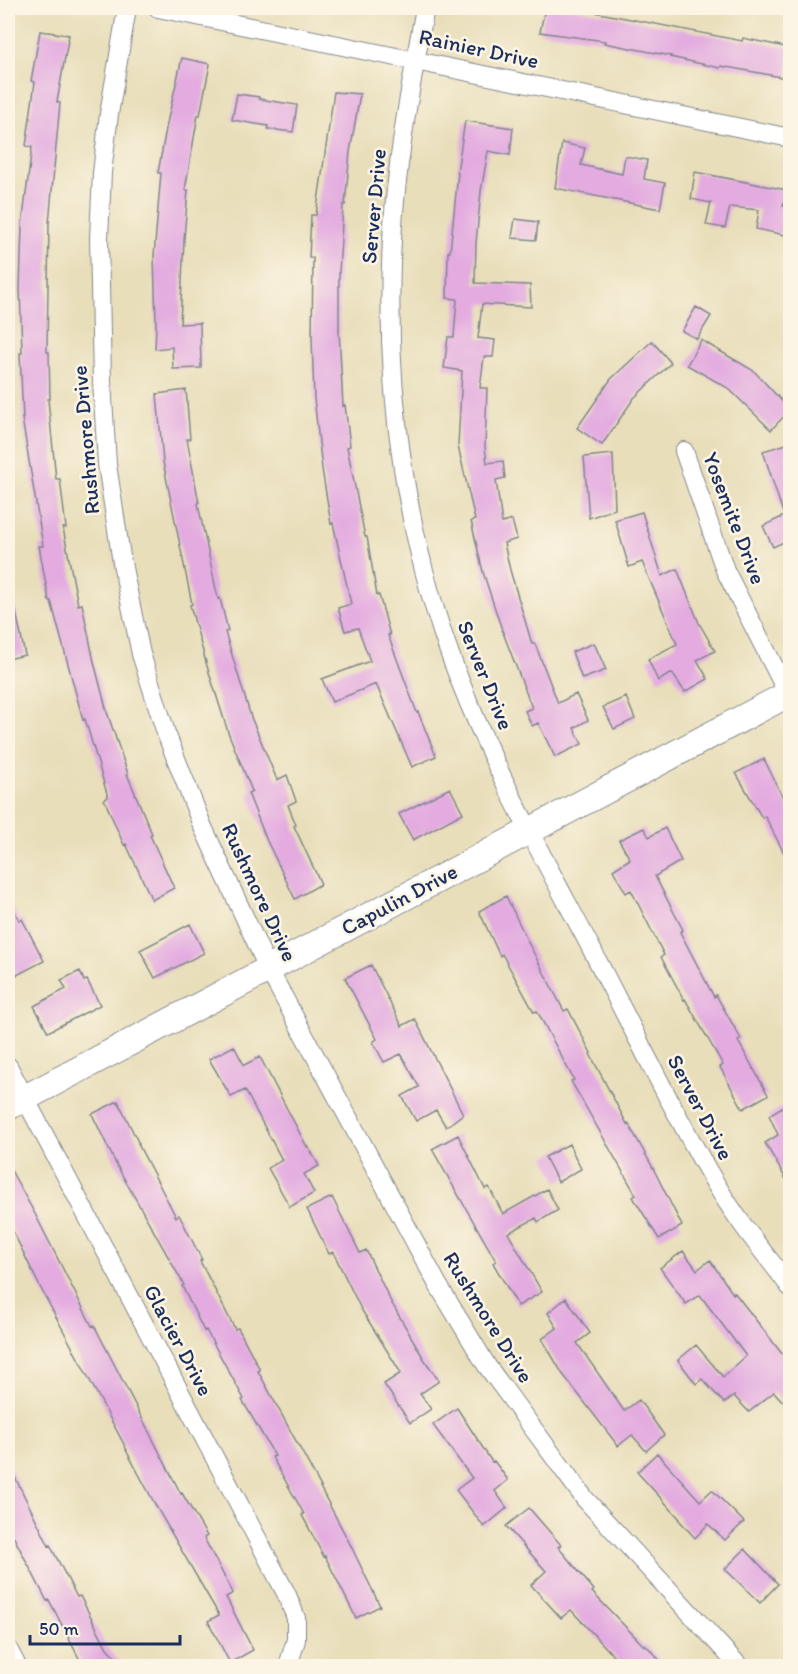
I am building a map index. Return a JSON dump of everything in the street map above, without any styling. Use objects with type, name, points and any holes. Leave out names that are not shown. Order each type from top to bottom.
[{"type":"street","name":"Rushmore Drive","points":[[127,8],[109,114],[102,173],[99,238],[102,381],[107,464],[122,563],[141,654],[162,722],[202,825],[268,968],[438,1285],[487,1366],[585,1499],[740,1666]]},
{"type":"street","name":"Rainier Drive","points":[[158,8],[790,138]]},
{"type":"street","name":"Server Drive","points":[[425,8],[400,155],[392,237],[391,354],[397,434],[422,562],[440,627],[481,732],[699,1157],[739,1220],[790,1287]]},
{"type":"street","name":"Yosemite Drive","points":[[684,451],[725,570],[790,695]]},
{"type":"street","name":"Capulin Drive","points":[[16,1102],[790,695]]},
{"type":"street","name":"Glacier Drive","points":[[8,1066],[16,1102],[287,1595],[296,1618],[296,1640],[288,1666]]},
{"type":"street","points":[[8,1648],[16,1666]]},
{"type":"building","points":[[545,8],[574,8],[742,41],[743,38],[790,48],[787,78],[721,66],[720,68],[604,43],[605,41],[540,32]]},
{"type":"building","points":[[40,31],[69,35],[57,102],[60,103],[49,223],[47,352],[49,352],[50,399],[48,399],[56,479],[60,479],[66,528],[63,528],[78,605],[82,604],[107,712],[127,774],[152,834],[150,835],[174,888],[152,900],[104,799],[108,797],[85,719],[83,720],[51,601],[49,601],[39,546],[43,546],[22,418],[20,288],[22,225],[32,147],[26,146],[35,82],[31,81]]},
{"type":"building","points":[[182,58],[210,64],[200,115],[198,115],[185,190],[188,190],[180,324],[200,323],[201,368],[173,369],[172,347],[155,349],[154,256],[161,173],[158,173]]},
{"type":"building","points":[[334,92],[360,94],[350,152],[345,205],[343,205],[339,273],[343,406],[345,405],[350,446],[347,447],[365,537],[367,537],[377,596],[379,595],[390,635],[388,635],[417,713],[436,756],[412,767],[376,684],[332,702],[322,679],[370,661],[358,628],[345,631],[338,608],[351,604],[333,523],[331,524],[314,398],[313,258],[309,258],[311,215],[316,215]]},
{"type":"building","points":[[237,94],[297,105],[293,132],[268,129],[268,126],[232,120]]},
{"type":"building","points":[[465,121],[513,128],[510,155],[488,151],[481,191],[475,283],[530,285],[531,307],[482,304],[478,338],[495,340],[493,357],[484,357],[480,388],[487,388],[485,447],[487,463],[503,461],[505,478],[496,480],[502,523],[512,520],[517,539],[504,543],[532,644],[535,644],[558,703],[576,694],[588,720],[574,728],[582,744],[555,757],[538,723],[532,726],[525,711],[532,708],[483,572],[471,521],[475,520],[458,446],[462,371],[444,368],[448,337],[454,337],[457,299],[447,298],[448,252],[450,252],[457,172]]},
{"type":"building","points":[[562,143],[585,148],[581,165],[622,174],[625,156],[647,160],[644,179],[665,183],[660,209],[555,188]]},
{"type":"building","points":[[695,172],[787,190],[783,206],[790,208],[790,236],[756,229],[759,210],[730,207],[725,228],[706,225],[711,203],[691,199]]},
{"type":"building","points":[[515,219],[538,222],[536,240],[512,238]]},
{"type":"building","points":[[696,307],[711,316],[697,339],[682,331]]},
{"type":"building","points":[[701,340],[754,371],[790,410],[771,430],[728,388],[687,365]]},
{"type":"building","points":[[652,341],[671,363],[634,398],[602,445],[577,428],[611,379]]},
{"type":"building","points":[[186,390],[190,439],[187,439],[218,599],[220,598],[228,631],[225,632],[251,717],[277,780],[287,775],[296,801],[288,805],[296,825],[294,826],[321,884],[295,899],[267,841],[248,793],[252,791],[228,732],[190,605],[192,604],[163,462],[157,394]]},
{"type":"building","points":[[790,443],[790,539],[773,547],[763,526],[784,516],[763,451]]},
{"type":"building","points":[[613,454],[615,509],[589,518],[584,457]]},
{"type":"building","points":[[642,512],[662,576],[677,569],[699,623],[715,651],[697,660],[708,679],[685,692],[672,673],[658,681],[648,659],[677,644],[642,562],[629,567],[615,520]]},
{"type":"building","points":[[15,607],[25,655],[8,659],[8,608]]},
{"type":"building","points":[[594,643],[606,670],[582,679],[572,652]]},
{"type":"building","points":[[626,697],[635,719],[614,729],[603,707]]},
{"type":"building","points":[[764,759],[790,812],[790,865],[765,816],[762,818],[736,773]]},
{"type":"building","points":[[450,788],[463,813],[413,840],[399,814]]},
{"type":"building","points":[[644,828],[649,837],[665,828],[681,861],[655,876],[683,930],[680,932],[714,997],[716,995],[741,1039],[738,1041],[768,1095],[743,1109],[720,1067],[723,1065],[661,957],[664,955],[631,890],[626,893],[613,870],[630,859],[619,840]]},
{"type":"building","points":[[506,896],[564,1011],[568,1009],[682,1226],[659,1239],[633,1197],[636,1195],[571,1081],[574,1080],[537,1011],[534,1012],[502,954],[500,956],[479,911]]},
{"type":"building","points":[[8,899],[19,920],[22,919],[44,961],[17,975],[8,957]]},
{"type":"building","points":[[190,924],[204,953],[155,978],[140,950]]},
{"type":"building","points":[[371,965],[402,1026],[415,1019],[463,1114],[446,1127],[436,1110],[416,1121],[402,1096],[419,1087],[401,1054],[384,1062],[373,1042],[377,1039],[345,978]]},
{"type":"building","points":[[80,971],[100,1005],[48,1032],[34,1006],[66,989],[61,980]]},
{"type":"building","points":[[234,1046],[244,1065],[260,1057],[319,1166],[304,1174],[314,1193],[290,1207],[268,1168],[282,1160],[245,1090],[231,1097],[209,1059]]},
{"type":"building","points":[[118,1101],[176,1217],[179,1215],[235,1329],[238,1328],[260,1370],[258,1371],[321,1487],[380,1606],[356,1618],[302,1515],[304,1514],[272,1457],[275,1456],[242,1400],[244,1399],[206,1330],[204,1331],[182,1286],[184,1285],[116,1164],[92,1114]]},
{"type":"building","points":[[790,1102],[790,1186],[765,1143],[778,1135],[769,1115]]},
{"type":"building","points":[[458,1135],[485,1189],[489,1187],[503,1214],[547,1189],[558,1210],[538,1222],[536,1218],[508,1233],[542,1292],[518,1306],[493,1263],[496,1261],[432,1149]]},
{"type":"building","points":[[569,1144],[581,1169],[558,1182],[545,1157]]},
{"type":"building","points":[[8,1165],[181,1494],[207,1536],[204,1538],[233,1593],[226,1597],[253,1650],[230,1663],[208,1621],[219,1615],[157,1508],[39,1285],[8,1221]]},
{"type":"building","points":[[332,1197],[360,1253],[366,1250],[391,1302],[439,1381],[420,1394],[431,1409],[410,1423],[384,1384],[401,1373],[361,1309],[333,1252],[329,1254],[307,1209]]},
{"type":"building","points":[[683,1251],[697,1270],[710,1260],[733,1294],[734,1292],[790,1364],[790,1409],[774,1392],[749,1412],[734,1396],[724,1403],[702,1379],[696,1384],[678,1360],[696,1345],[723,1377],[746,1356],[700,1295],[686,1304],[660,1268]]},
{"type":"building","points":[[566,1298],[590,1333],[577,1343],[624,1411],[639,1400],[664,1435],[646,1451],[632,1435],[618,1446],[562,1373],[542,1339],[557,1328],[548,1313]]},
{"type":"building","points":[[457,1408],[492,1462],[494,1461],[508,1480],[495,1491],[507,1508],[484,1527],[456,1490],[472,1478],[433,1425]]},
{"type":"building","points":[[657,1453],[700,1501],[712,1490],[744,1522],[725,1540],[708,1524],[695,1538],[637,1472]]},
{"type":"building","points":[[8,1463],[77,1597],[80,1596],[107,1648],[124,1666],[83,1666],[8,1526]]},
{"type":"building","points":[[529,1508],[561,1545],[558,1547],[594,1590],[592,1592],[665,1666],[623,1666],[571,1610],[561,1618],[531,1585],[546,1571],[506,1526]]},
{"type":"building","points":[[745,1549],[778,1584],[760,1603],[725,1569]]}]
